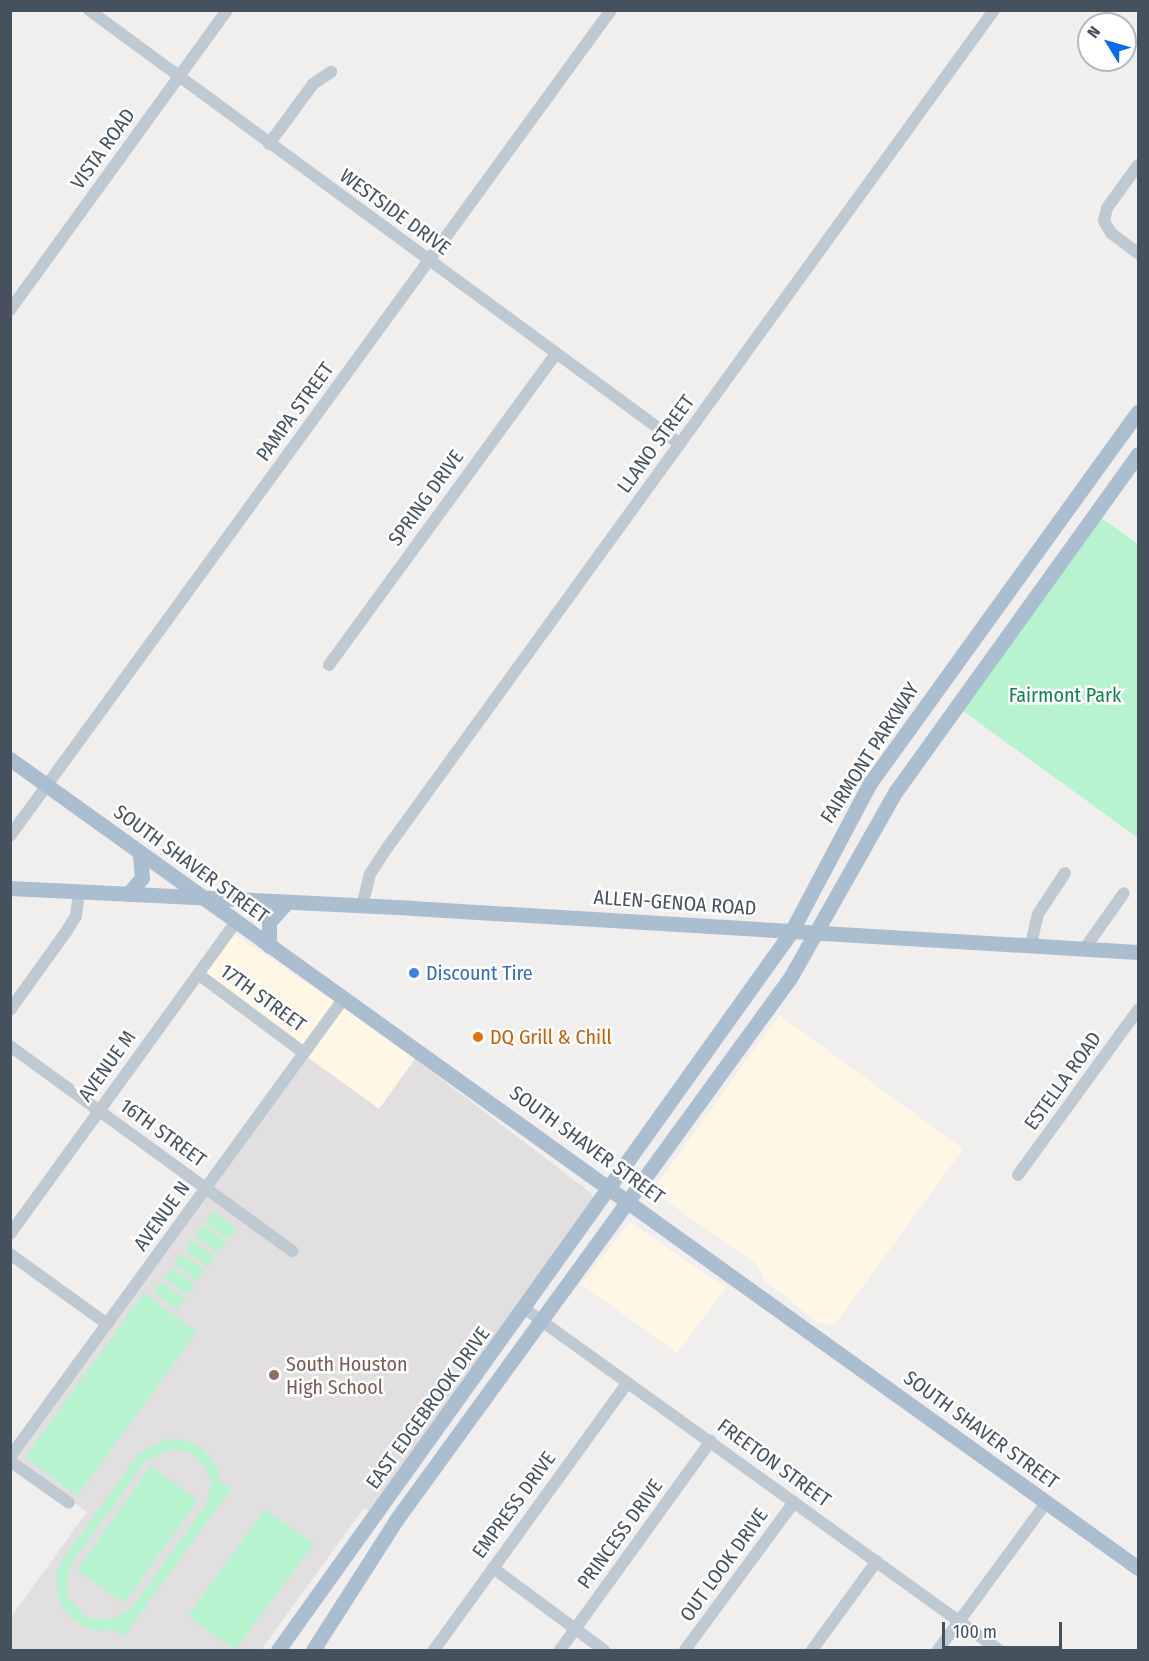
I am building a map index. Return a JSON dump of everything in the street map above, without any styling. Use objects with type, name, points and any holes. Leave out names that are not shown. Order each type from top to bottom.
[{"type":"main road","name":"FAIRMONT PARKWAY","points":[[611,1188],[791,932],[857,805],[1138,411]]},
{"type":"main road","points":[[629,1201],[790,978],[896,791],[1138,454]]},
{"type":"main road","points":[[1083,487],[1104,501]]},
{"type":"main road","points":[[1000,602],[1021,616]]},
{"type":"main road","name":"SOUTH SHAVER STREET","points":[[10,759],[1138,1568]]},
{"type":"main road","points":[[857,805],[861,821],[873,830]]},
{"type":"main road","points":[[128,894],[142,878],[140,854]]},
{"type":"main road","name":"ALLEN-GENOA ROAD","points":[[10,888],[362,906],[1138,952]]},
{"type":"main road","points":[[269,946],[269,922],[287,902]]},
{"type":"main road","points":[[719,1035],[740,1049]]},
{"type":"main road","name":"EAST EDGEBROOK DRIVE","points":[[286,1648],[381,1510],[611,1188]]},
{"type":"main road","name":"EAST EDGEBROOK DRIVE","points":[[313,1650],[396,1520],[629,1201]]},
{"type":"main road","points":[[564,1253],[570,1261],[569,1284]]},
{"type":"main road","points":[[452,1411],[468,1423]]},
{"type":"main road","points":[[381,1510],[396,1520]]},
{"type":"street","name":"WESTSIDE DRIVE","points":[[89,10],[178,78],[680,444]]},
{"type":"street","name":"VISTA ROAD","points":[[10,310],[227,10]]},
{"type":"street","name":"PAMPA STREET","points":[[10,836],[611,10]]},
{"type":"street","name":"LLANO STREET","points":[[362,906],[370,874],[387,848],[994,10]]},
{"type":"street","points":[[269,144],[313,84],[332,72]]},
{"type":"street","points":[[1138,165],[1107,208],[1104,221],[1111,233],[1138,254]]},
{"type":"street","name":"SPRING DRIVE","points":[[328,665],[556,354]]},
{"type":"street","points":[[1030,944],[1038,914],[1065,873]]},
{"type":"street","points":[[10,1010],[71,924],[79,893]]},
{"type":"street","points":[[1085,948],[1124,893]]},
{"type":"street","name":"AVENUE M","points":[[10,1234],[236,922]]},
{"type":"street","name":"17TH STREET","points":[[198,974],[304,1053]]},
{"type":"street","name":"AVENUE N","points":[[10,1459],[344,998]]},
{"type":"street","name":"ESTELLA ROAD","points":[[1018,1175],[1138,1010]]},
{"type":"street","name":"16TH STREET","points":[[10,1046],[292,1251]]},
{"type":"street","points":[[10,1254],[107,1324]]},
{"type":"street","name":"FREETON STREET","points":[[525,1309],[999,1650]]},
{"type":"street","name":"EMPRESS DRIVE","points":[[434,1650],[627,1383]]},
{"type":"street","name":"PRINCESS DRIVE","points":[[560,1650],[711,1442]]},
{"type":"street","points":[[10,1459],[69,1503]]},
{"type":"street","name":"OUT LOOK DRIVE","points":[[686,1650],[794,1502]]},
{"type":"street","points":[[938,1650],[1046,1503]]},
{"type":"street","points":[[812,1650],[877,1561]]},
{"type":"street","points":[[493,1568],[604,1650]]},
{"type":"shaded area","points":[[233,933],[336,1003],[304,1048],[204,973]]},
{"type":"shaded area","points":[[342,1006],[415,1059],[379,1109],[306,1056]]},
{"type":"shaded area","points":[[779,1015],[963,1149],[834,1326],[818,1322],[766,1282],[756,1264],[652,1191]]},
{"type":"shaded area","name":"South Houston High School","points":[[306,1056],[379,1109],[415,1059],[591,1193],[594,1199],[373,1513],[364,1508],[261,1650],[11,1650],[11,1617],[87,1512],[14,1460]]},
{"type":"shaded area","points":[[630,1222],[726,1288],[677,1353],[581,1284]]},
{"type":"green space","name":"Fairmont Park","points":[[1100,517],[1138,544],[1138,838],[963,711]]},
{"type":"green space","points":[[213,1211],[236,1228],[228,1239],[205,1222]]},
{"type":"green space","points":[[203,1225],[226,1242],[218,1253],[195,1236]]},
{"type":"green space","points":[[192,1240],[216,1257],[208,1267],[185,1250]]},
{"type":"green space","points":[[182,1254],[205,1270],[197,1281],[174,1264]]},
{"type":"green space","points":[[172,1268],[195,1285],[187,1295],[164,1278]]},
{"type":"green space","points":[[161,1282],[185,1299],[177,1310],[154,1293]]},
{"type":"green space","points":[[144,1293],[197,1332],[77,1496],[25,1457]]},
{"type":"green space","points":[[166,1439],[181,1439],[201,1447],[216,1464],[221,1483],[232,1488],[123,1638],[116,1630],[96,1631],[82,1626],[65,1612],[58,1598],[56,1576],[61,1562],[139,1453]],"holes":[[[173,1449],[190,1453],[204,1464],[211,1480],[207,1503],[130,1610],[109,1620],[86,1617],[67,1595],[70,1566],[146,1460]]]},
{"type":"green space","points":[[151,1466],[198,1500],[124,1604],[77,1570]]},
{"type":"green space","points":[[265,1509],[314,1544],[235,1650],[188,1616]]},
{"type":"place","name":"Discount Tire","points":[[414,973]]},
{"type":"place","name":"DQ Grill & Chill","points":[[478,1037]]},
{"type":"place","name":"South Houston High School","points":[[274,1375]]}]
